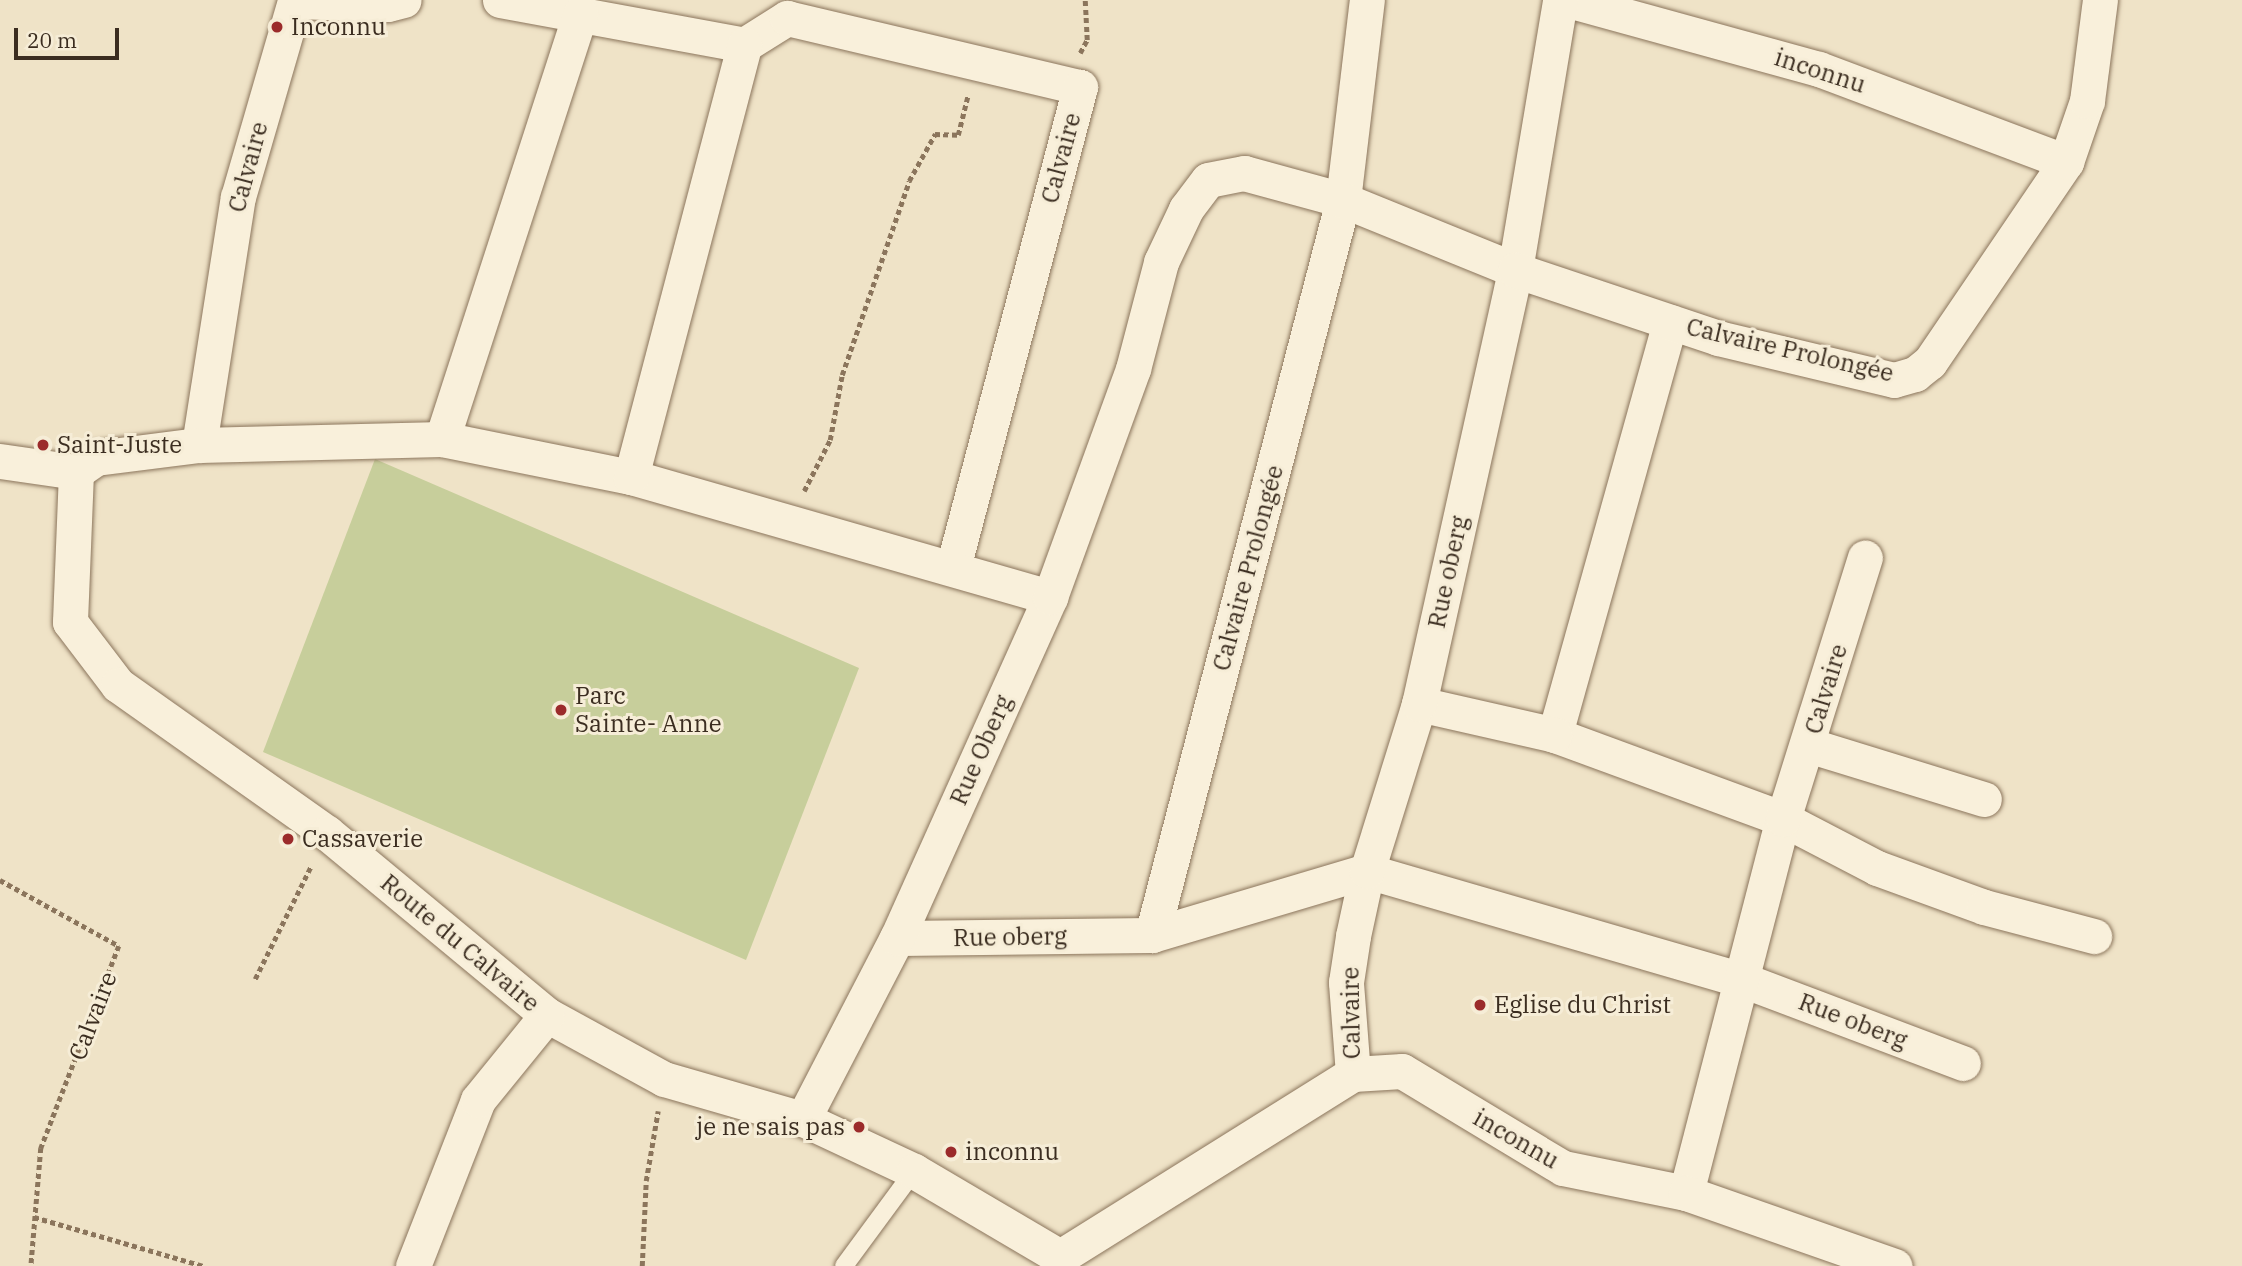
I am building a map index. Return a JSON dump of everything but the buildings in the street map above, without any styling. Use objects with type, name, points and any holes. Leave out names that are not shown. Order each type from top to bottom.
[{"type":"street","name":"Calvaire","points":[[200,445],[237,197],[295,1],[388,4],[404,0]]},
{"type":"street","points":[[500,0],[744,45],[631,477]]},
{"type":"street","points":[[1343,200],[1367,0]]},
{"type":"street","points":[[1515,270],[1560,0]]},
{"type":"street","name":"inconnu","points":[[1568,0],[1819,69],[2066,162]]},
{"type":"street","name":"Calvaire Prolongée","points":[[1133,369],[1161,262],[1186,209],[1208,180],[1244,173],[1343,200],[1515,270],[1718,338],[1894,380],[1915,374],[1930,362],[2066,162],[2087,100],[2100,0]]},
{"type":"street","points":[[442,439],[580,14]]},
{"type":"street","name":"Calvaire","points":[[744,45],[788,18],[1080,87],[953,569]]},
{"type":"street","name":"Calvaire Prolongée","points":[[1152,935],[1343,200]]},
{"type":"street","name":"Rue oberg","points":[[1367,871],[1419,704],[1515,270]]},
{"type":"street","points":[[1555,735],[1579,659],[1670,321]]},
{"type":"street","name":"Rue Oberg","points":[[803,1119],[897,938],[1050,597],[1133,369]]},
{"type":"street","points":[[0,461],[76,472],[96,458],[200,445],[442,439],[631,477],[790,519],[1050,597]]},
{"type":"street","name":"Route du Calvaire","points":[[76,472],[70,622],[118,685],[327,833],[547,1015],[664,1079],[803,1119],[914,1171],[1059,1261]]},
{"type":"street","name":"Calvaire","points":[[1743,980],[1783,819],[1865,558]]},
{"type":"street","points":[[1419,704],[1555,735],[1783,819],[1877,868],[1984,907],[2094,936]]},
{"type":"street","points":[[1808,745],[1984,799]]},
{"type":"street","name":"Calvaire","points":[[1353,1074],[1346,982],[1367,871]]},
{"type":"street","name":"Rue oberg","points":[[897,938],[1152,935],[1367,871],[1743,980],[1963,1063]]},
{"type":"street","points":[[1686,1194],[1743,980]]},
{"type":"street","points":[[414,1266],[478,1100],[547,1015]]},
{"type":"street","name":"inconnu","points":[[1059,1261],[1353,1074],[1402,1071],[1563,1168],[1686,1194],[1895,1266]]},
{"type":"lane","points":[[844,1266],[914,1171]]},
{"type":"path","points":[[1060,82],[1087,40],[1085,0]]},
{"type":"path","points":[[790,519],[830,440],[842,375],[909,181],[935,134],[958,135],[970,88],[986,65]]},
{"type":"path","points":[[255,979],[327,833]]},
{"type":"path","name":"Calvaire","points":[[0,880],[119,946],[41,1147],[31,1266]]},
{"type":"path","points":[[642,1266],[646,1181],[664,1079]]},
{"type":"path","points":[[34,1217],[204,1266]]},
{"type":"green space","name":"Parc Sainte- Anne","points":[[375,459],[859,668],[746,960],[263,752]]},
{"type":"place","name":"Inconnu","points":[[277,27]]},
{"type":"place","name":"Saint-Juste","points":[[43,445]]},
{"type":"place","name":"Parc Sainte- Anne","points":[[561,710]]},
{"type":"place","name":"Cassaverie","points":[[288,839]]},
{"type":"place","name":"Eglise du Christ","points":[[1480,1005]]},
{"type":"place","name":"je ne sais pas","points":[[859,1127]]},
{"type":"place","name":"inconnu","points":[[951,1152]]}]
